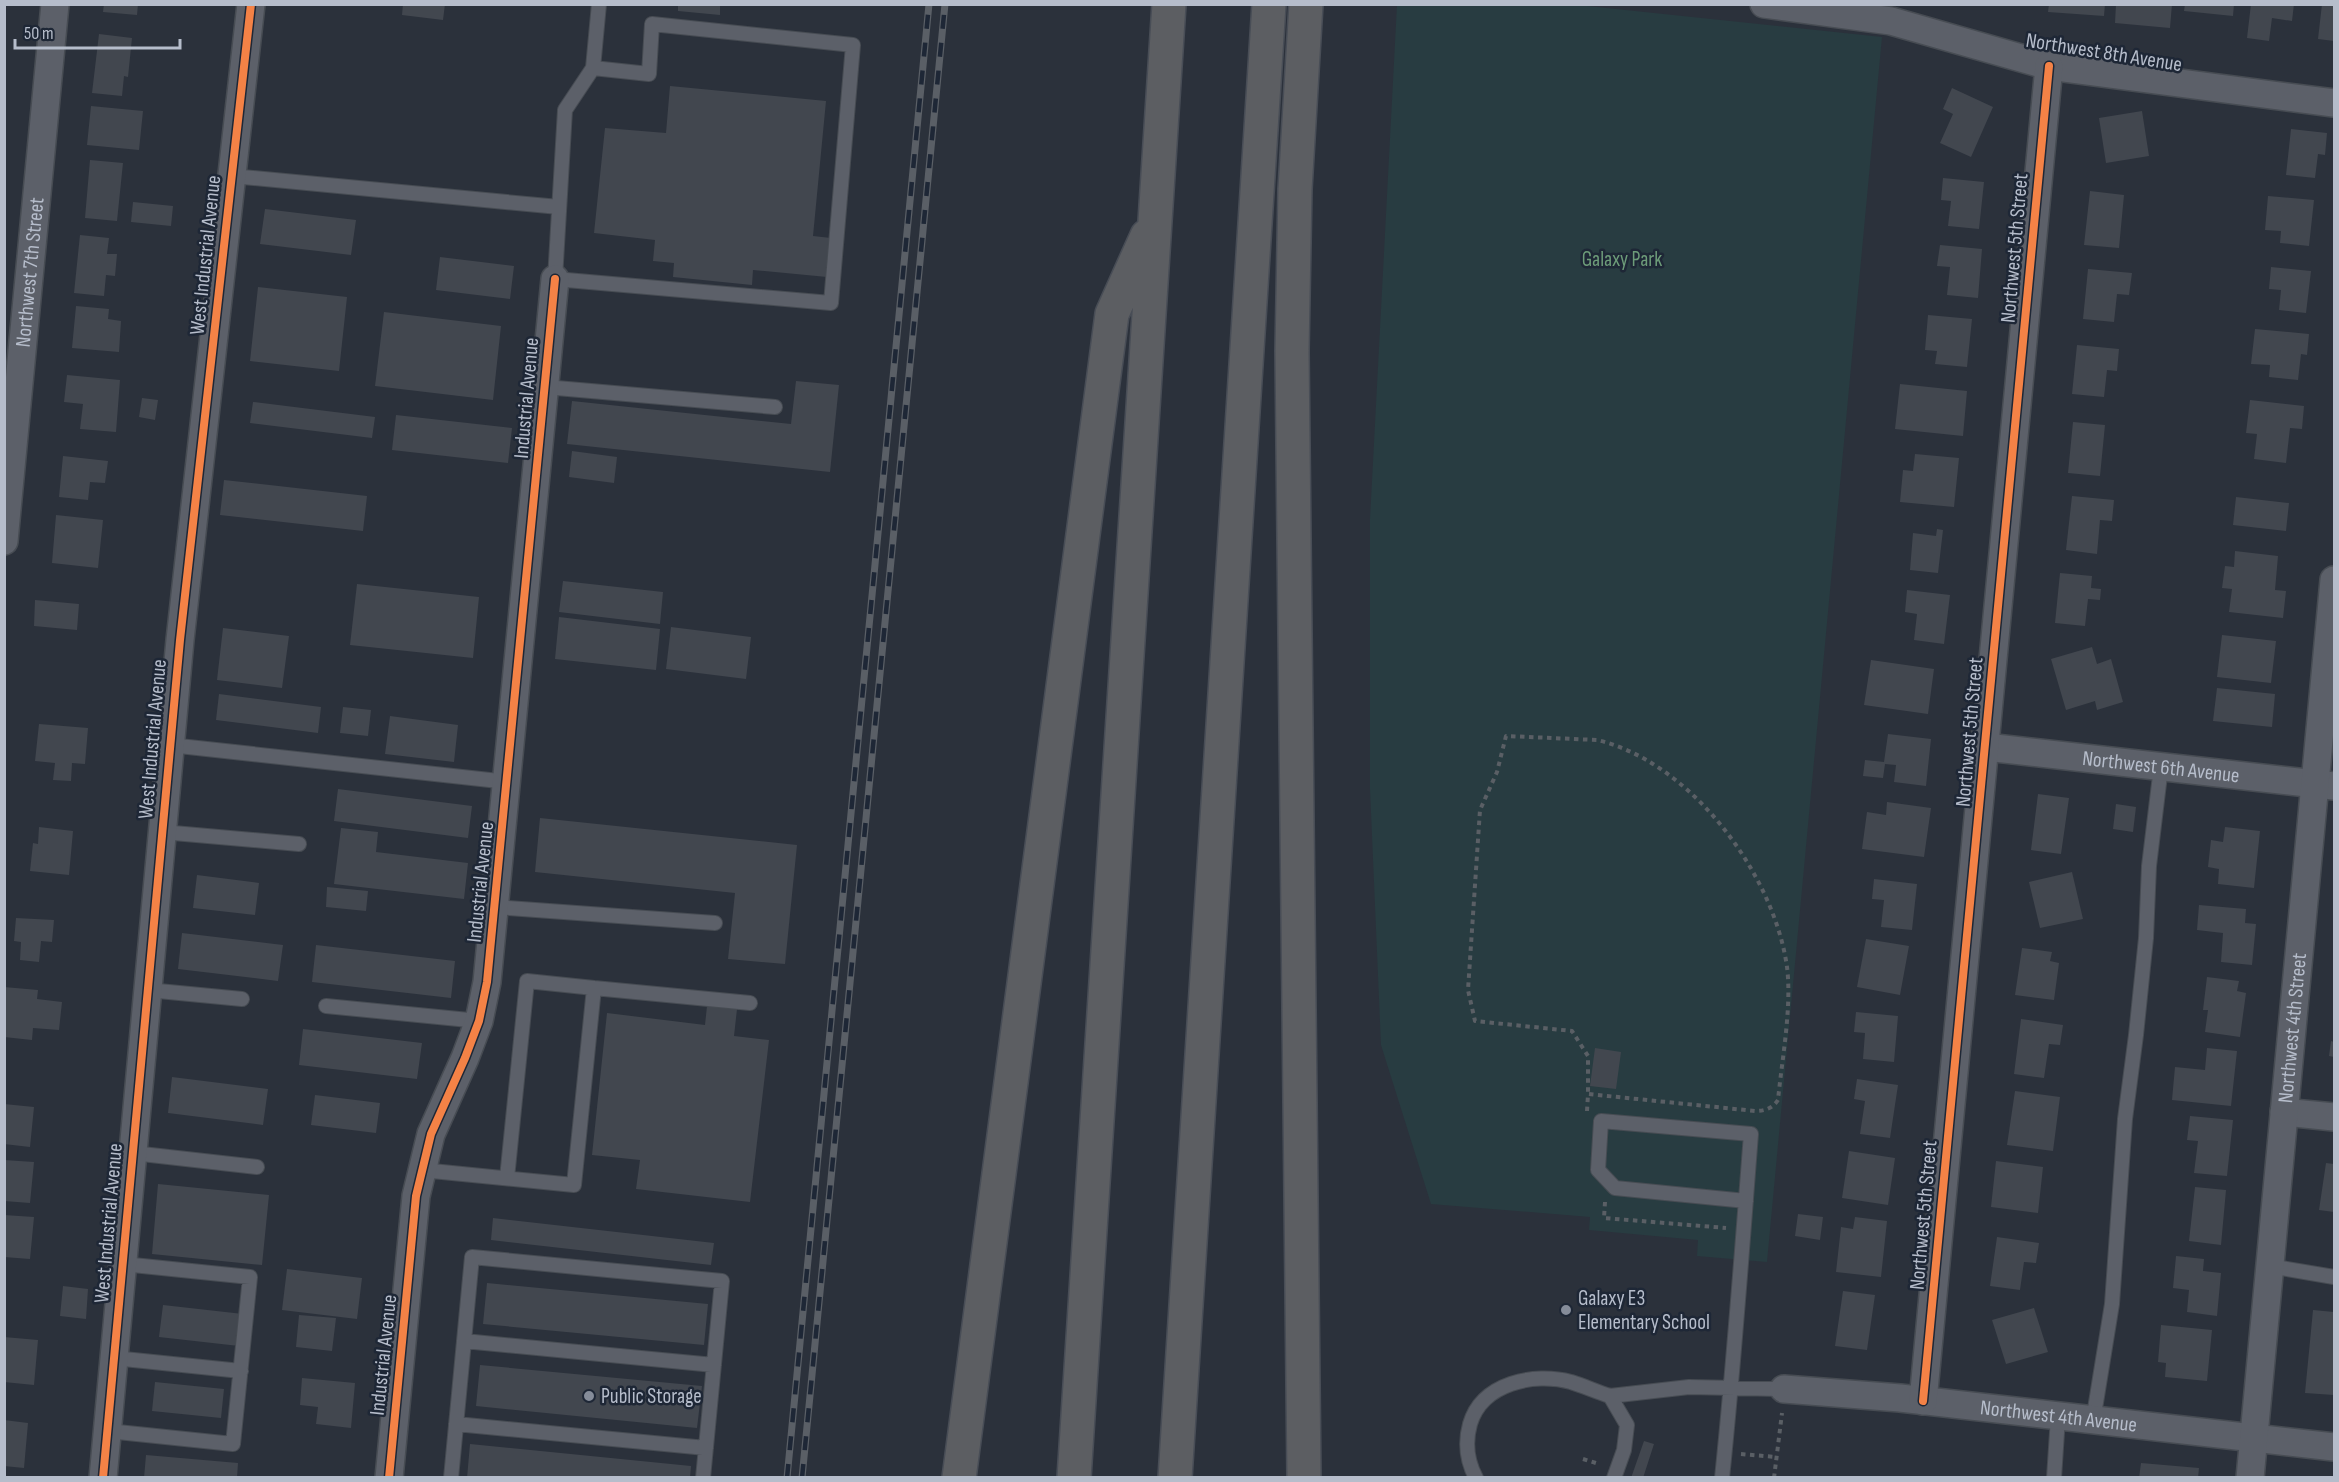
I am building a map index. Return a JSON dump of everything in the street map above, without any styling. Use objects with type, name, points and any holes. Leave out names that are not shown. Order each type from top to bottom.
[{"type":"highway","points":[[1074,1478],[1169,4]]},
{"type":"highway","points":[[1174,1478],[1269,4]]},
{"type":"highway","points":[[1305,1478],[1292,351],[1295,189],[1306,4]]},
{"type":"highway","points":[[960,1478],[1112,314],[1156,215]]},
{"type":"street","name":"Northwest 7th Street","points":[[4,541],[55,4]]},
{"type":"street","name":"West Industrial Avenue","points":[[103,1478],[170,745],[251,4]]},
{"type":"street","name":"Northwest 8th Avenue","points":[[1764,4],[1891,21],[2049,66],[2334,103]]},
{"type":"street","name":"Northwest 5th Street","points":[[1923,1401],[2049,66]]},
{"type":"street","name":"Industrial Avenue","points":[[389,1478],[417,1196],[422,1170],[431,1134],[479,1021],[487,982],[555,279]]},
{"type":"street","name":"Northwest 4th Street","points":[[2250,1478],[2284,1112],[2325,785],[2334,580]]},
{"type":"street","name":"Northwest 6th Avenue","points":[[1986,747],[2325,785]]},
{"type":"street","points":[[2284,1112],[2334,1116]]},
{"type":"street","name":"Northwest 4th Avenue","points":[[1783,1399],[1923,1401],[2253,1440],[2334,1447]]},
{"type":"lane","points":[[593,68],[649,74],[652,24],[853,45],[831,303],[555,279],[565,110],[593,68],[599,4]]},
{"type":"lane","points":[[232,176],[559,207]]},
{"type":"lane","points":[[545,387],[775,407]]},
{"type":"lane","points":[[170,745],[508,782]]},
{"type":"lane","points":[[2093,1421],[2112,1304],[2125,1119],[2146,939],[2149,866],[2161,766]]},
{"type":"lane","points":[[162,832],[299,844]]},
{"type":"lane","points":[[495,907],[715,923]]},
{"type":"lane","points":[[507,1178],[527,981],[750,1003]]},
{"type":"lane","points":[[422,1170],[574,1185],[594,988]]},
{"type":"lane","points":[[147,990],[242,999]]},
{"type":"lane","points":[[326,1006],[479,1021]]},
{"type":"lane","points":[[1722,1478],[1725,1452],[1746,1201],[1751,1134],[1601,1121],[1598,1170],[1615,1188],[1746,1201]]},
{"type":"lane","points":[[133,1153],[257,1167]]},
{"type":"lane","points":[[450,1478],[472,1257],[722,1281],[703,1478]]},
{"type":"lane","points":[[108,1431],[233,1444],[250,1277],[123,1264]]},
{"type":"lane","points":[[2269,1266],[2334,1277]]},
{"type":"lane","points":[[464,1341],[714,1365]]},
{"type":"lane","points":[[114,1358],[241,1371]]},
{"type":"lane","points":[[1476,1478],[1470,1467],[1467,1446],[1470,1427],[1475,1411],[1498,1389],[1535,1380],[1569,1382],[1610,1396],[1689,1387],[1730,1388],[1783,1399]]},
{"type":"lane","points":[[1610,1396],[1627,1425],[1624,1450],[1614,1478]]},
{"type":"lane","points":[[2054,1478],[2058,1417]]},
{"type":"lane","points":[[456,1424],[706,1448]]},
{"type":"path","points":[[1587,1116],[1588,1056],[1572,1030],[1475,1021],[1468,990],[1480,810],[1497,772],[1506,736],[1604,742],[1668,775],[1707,808],[1759,879],[1773,916],[1787,968],[1782,1057],[1775,1105],[1763,1111],[1755,1111],[1588,1094]]},
{"type":"path","points":[[1605,1198],[1605,1218],[1726,1228]]},
{"type":"path","points":[[1774,1478],[1783,1399]]},
{"type":"path","points":[[1725,1452],[1776,1457]]},
{"type":"path","points":[[1583,1459],[1599,1464]]},
{"type":"green space","name":"Galaxy Park","points":[[1397,5],[1578,5],[1882,37],[1767,1262],[1697,1256],[1698,1240],[1589,1230],[1590,1217],[1431,1204],[1381,1045],[1370,789],[1370,519]]},
{"type":"building","points":[[104,4],[138,4],[137,15],[103,12]]},
{"type":"building","points":[[403,4],[445,4],[443,20],[402,15]]},
{"type":"building","points":[[678,4],[720,4],[720,15],[678,11]]},
{"type":"building","points":[[2049,4],[2105,4],[2104,16],[2048,12]]},
{"type":"building","points":[[2116,4],[2172,4],[2170,28],[2115,23]]},
{"type":"building","points":[[2185,4],[2234,4],[2233,16],[2184,11]]},
{"type":"building","points":[[2251,4],[2294,4],[2292,21],[2272,18],[2269,41],[2247,38]]},
{"type":"building","points":[[2322,4],[2334,4],[2334,41],[2318,39]]},
{"type":"building","points":[[99,34],[132,38],[128,77],[124,76],[122,96],[92,93]]},
{"type":"building","points":[[670,86],[826,101],[813,236],[831,238],[827,277],[753,270],[752,285],[673,277],[674,263],[653,261],[655,240],[594,233],[605,128],[666,133]]},
{"type":"building","points":[[1952,88],[1993,107],[1971,157],[1940,143],[1953,114],[1943,109]]},
{"type":"building","points":[[91,106],[143,111],[139,150],[87,145]]},
{"type":"building","points":[[2142,111],[2149,156],[2106,163],[2099,118]]},
{"type":"building","points":[[2291,129],[2327,133],[2325,155],[2318,154],[2315,178],[2286,175]]},
{"type":"building","points":[[90,160],[123,163],[117,221],[85,218]]},
{"type":"building","points":[[1943,178],[1984,182],[1979,229],[1948,226],[1951,201],[1941,200]]},
{"type":"building","points":[[2090,191],[2124,195],[2119,248],[2084,245]]},
{"type":"building","points":[[2268,196],[2314,200],[2309,246],[2280,243],[2281,231],[2265,230]]},
{"type":"building","points":[[133,202],[173,206],[171,226],[131,222]]},
{"type":"building","points":[[265,209],[356,220],[351,255],[260,244]]},
{"type":"building","points":[[80,235],[109,238],[107,254],[117,254],[115,276],[106,275],[104,296],[74,293]]},
{"type":"building","points":[[1940,245],[1982,249],[1978,298],[1947,295],[1950,267],[1937,266]]},
{"type":"building","points":[[440,257],[514,266],[510,299],[436,290]]},
{"type":"building","points":[[2271,267],[2311,271],[2306,313],[2279,310],[2281,290],[2269,289]]},
{"type":"building","points":[[2088,269],[2132,273],[2129,295],[2117,294],[2114,322],[2083,319]]},
{"type":"building","points":[[258,287],[347,297],[339,371],[250,361]]},
{"type":"building","points":[[76,306],[109,309],[108,319],[121,321],[119,352],[72,348]]},
{"type":"building","points":[[384,312],[501,326],[493,400],[375,386]]},
{"type":"building","points":[[1928,315],[1972,319],[1967,367],[1935,364],[1937,351],[1925,350]]},
{"type":"building","points":[[2255,329],[2309,334],[2307,355],[2301,354],[2298,380],[2269,377],[2270,365],[2251,364]]},
{"type":"building","points":[[2077,345],[2119,349],[2117,371],[2107,370],[2104,397],[2072,394]]},
{"type":"building","points":[[67,375],[120,380],[116,432],[80,429],[83,404],[64,402]]},
{"type":"building","points":[[796,381],[839,385],[830,472],[567,444],[572,401],[791,424]]},
{"type":"building","points":[[1900,384],[1967,391],[1963,436],[1895,429]]},
{"type":"building","points":[[142,398],[158,400],[155,420],[139,417]]},
{"type":"building","points":[[2250,400],[2304,406],[2302,429],[2290,428],[2286,463],[2254,459],[2257,434],[2246,433]]},
{"type":"building","points":[[253,402],[375,417],[372,438],[250,423]]},
{"type":"building","points":[[396,415],[512,428],[508,463],[392,450]]},
{"type":"building","points":[[2073,422],[2105,425],[2100,476],[2068,473]]},
{"type":"building","points":[[572,451],[617,457],[614,483],[569,477]]},
{"type":"building","points":[[1915,454],[1959,458],[1954,507],[1900,502],[1903,470],[1913,471]]},
{"type":"building","points":[[63,456],[108,461],[105,483],[90,482],[88,500],[59,497]]},
{"type":"building","points":[[224,480],[367,496],[363,531],[220,515]]},
{"type":"building","points":[[2072,496],[2114,500],[2112,521],[2100,520],[2097,554],[2066,550]]},
{"type":"building","points":[[2236,497],[2289,503],[2286,531],[2233,525]]},
{"type":"building","points":[[56,515],[103,520],[98,568],[52,563]]},
{"type":"building","points":[[1937,529],[1943,530],[1938,573],[1910,570],[1913,533],[1936,536]]},
{"type":"building","points":[[2235,551],[2278,556],[2275,590],[2286,591],[2283,618],[2229,612],[2232,589],[2222,588],[2225,566],[2234,567]]},
{"type":"building","points":[[2060,573],[2092,576],[2091,588],[2101,589],[2100,600],[2088,599],[2085,626],[2055,623]]},
{"type":"building","points":[[563,581],[663,592],[660,624],[559,612]]},
{"type":"building","points":[[357,584],[479,597],[473,658],[350,645]]},
{"type":"building","points":[[1907,590],[1950,595],[1944,644],[1914,640],[1917,614],[1905,612]]},
{"type":"building","points":[[35,600],[79,604],[77,630],[34,626]]},
{"type":"building","points":[[559,617],[660,629],[656,670],[555,659]]},
{"type":"building","points":[[671,627],[751,637],[746,679],[666,669]]},
{"type":"building","points":[[223,628],[289,636],[282,688],[217,680]]},
{"type":"building","points":[[2222,635],[2276,641],[2271,683],[2217,677]]},
{"type":"building","points":[[2092,647],[2097,664],[2111,659],[2123,702],[2097,710],[2095,701],[2066,710],[2051,659]]},
{"type":"building","points":[[1871,660],[1934,669],[1928,714],[1864,705]]},
{"type":"building","points":[[2217,688],[2275,694],[2272,727],[2213,721]]},
{"type":"building","points":[[219,694],[321,707],[318,733],[216,720]]},
{"type":"building","points":[[343,707],[371,710],[368,736],[340,733]]},
{"type":"building","points":[[390,716],[458,725],[454,762],[385,754]]},
{"type":"building","points":[[39,724],[88,728],[85,764],[72,763],[71,781],[53,780],[55,763],[35,761]]},
{"type":"building","points":[[1888,734],[1931,739],[1926,786],[1894,782],[1896,765],[1885,764],[1883,778],[1863,776],[1865,760],[1884,762]]},
{"type":"building","points":[[338,789],[472,806],[468,838],[334,821]]},
{"type":"building","points":[[2038,794],[2069,798],[2061,854],[2031,850]]},
{"type":"building","points":[[1887,802],[1931,808],[1924,857],[1862,849],[1867,812],[1886,815]]},
{"type":"building","points":[[2116,804],[2136,807],[2133,832],[2113,829]]},
{"type":"building","points":[[540,818],[797,845],[785,964],[728,959],[735,893],[535,872]]},
{"type":"building","points":[[39,827],[73,831],[69,875],[30,871],[33,843],[38,844]]},
{"type":"building","points":[[2225,827],[2260,831],[2254,888],[2218,884],[2219,869],[2208,867],[2211,840],[2223,842]]},
{"type":"building","points":[[341,828],[378,832],[376,852],[468,863],[464,899],[334,884]]},
{"type":"building","points":[[2072,872],[2083,919],[2040,928],[2029,882]]},
{"type":"building","points":[[197,875],[259,883],[255,915],[193,908]]},
{"type":"building","points":[[1874,879],[1917,884],[1912,930],[1881,927],[1884,900],[1872,899]]},
{"type":"building","points":[[327,887],[368,891],[366,911],[326,907]]},
{"type":"building","points":[[2199,905],[2246,909],[2245,923],[2256,924],[2252,965],[2221,962],[2223,933],[2197,930]]},
{"type":"building","points":[[16,918],[54,920],[52,942],[41,941],[39,962],[20,960],[21,942],[14,941]]},
{"type":"building","points":[[182,933],[283,945],[278,981],[178,969]]},
{"type":"building","points":[[1866,939],[1909,946],[1900,995],[1857,987]]},
{"type":"building","points":[[316,945],[455,961],[451,998],[312,982]]},
{"type":"building","points":[[2022,948],[2052,952],[2050,961],[2059,963],[2054,1000],[2015,995]]},
{"type":"building","points":[[2207,977],[2239,981],[2237,991],[2246,993],[2240,1037],[2205,1032],[2208,1010],[2203,1010]]},
{"type":"building","points":[[4,987],[38,990],[37,999],[62,1002],[59,1030],[33,1028],[32,1040],[4,1037]]},
{"type":"building","points":[[707,1006],[737,1009],[734,1036],[769,1040],[750,1202],[636,1189],[640,1160],[592,1155],[607,1013],[705,1025]]},
{"type":"building","points":[[1856,1012],[1898,1016],[1894,1062],[1863,1059],[1865,1033],[1854,1032]]},
{"type":"building","points":[[2021,1019],[2063,1025],[2060,1045],[2049,1044],[2044,1078],[2014,1074]]},
{"type":"building","points":[[303,1029],[422,1043],[417,1079],[299,1065]]},
{"type":"building","points":[[2331,1041],[2334,1042],[2334,1057],[2329,1056]]},
{"type":"building","points":[[1595,1048],[1621,1052],[1616,1089],[1590,1086]]},
{"type":"building","points":[[2207,1048],[2237,1051],[2231,1106],[2172,1100],[2175,1067],[2205,1070]]},
{"type":"building","points":[[172,1077],[268,1089],[263,1125],[168,1113]]},
{"type":"building","points":[[1857,1079],[1898,1085],[1890,1138],[1860,1134],[1865,1101],[1854,1099]]},
{"type":"building","points":[[2015,1091],[2060,1097],[2053,1151],[2007,1145]]},
{"type":"building","points":[[315,1095],[380,1103],[376,1133],[311,1125]]},
{"type":"building","points":[[4,1104],[34,1107],[30,1147],[4,1144]]},
{"type":"building","points":[[2190,1116],[2233,1120],[2227,1176],[2194,1173],[2198,1141],[2187,1140]]},
{"type":"building","points":[[1849,1151],[1895,1158],[1888,1205],[1842,1198]]},
{"type":"building","points":[[4,1160],[34,1162],[30,1203],[4,1201]]},
{"type":"building","points":[[1996,1161],[2043,1167],[2038,1213],[1991,1207]]},
{"type":"building","points":[[2326,1163],[2334,1164],[2334,1212],[2319,1210]]},
{"type":"building","points":[[158,1184],[269,1195],[262,1265],[152,1254]]},
{"type":"building","points":[[2195,1187],[2226,1190],[2221,1245],[2189,1241]]},
{"type":"building","points":[[1798,1214],[1823,1217],[1820,1240],[1795,1236]]},
{"type":"building","points":[[4,1215],[34,1217],[30,1259],[4,1257]]},
{"type":"building","points":[[1855,1217],[1887,1221],[1881,1277],[1836,1272],[1841,1227],[1853,1229]]},
{"type":"building","points":[[493,1218],[714,1243],[711,1265],[491,1240]]},
{"type":"building","points":[[1997,1237],[2039,1243],[2036,1263],[2024,1262],[2020,1290],[1990,1286]]},
{"type":"building","points":[[2176,1256],[2204,1259],[2203,1271],[2221,1273],[2217,1316],[2187,1312],[2189,1290],[2173,1288]]},
{"type":"building","points":[[287,1269],[362,1278],[357,1319],[282,1310]]},
{"type":"building","points":[[487,1283],[708,1304],[704,1345],[483,1324]]},
{"type":"building","points":[[63,1286],[88,1289],[86,1319],[60,1316]]},
{"type":"building","points":[[1843,1291],[1875,1295],[1867,1350],[1835,1346]]},
{"type":"building","points":[[163,1305],[243,1314],[239,1346],[159,1337]]},
{"type":"building","points":[[2034,1308],[2048,1352],[2006,1364],[1992,1320]]},
{"type":"building","points":[[2313,1310],[2334,1312],[2334,1395],[2305,1393]]},
{"type":"building","points":[[299,1315],[336,1318],[332,1351],[296,1347]]},
{"type":"building","points":[[2161,1325],[2212,1330],[2207,1381],[2165,1377],[2166,1363],[2158,1362]]},
{"type":"building","points":[[4,1337],[38,1340],[34,1385],[4,1382]]},
{"type":"building","name":"Public Storage","points":[[480,1365],[702,1386],[697,1428],[476,1406]]},
{"type":"building","points":[[302,1378],[355,1383],[351,1428],[316,1424],[318,1407],[300,1405]]},
{"type":"building","points":[[155,1382],[224,1389],[221,1418],[152,1411]]},
{"type":"building","points":[[4,1420],[28,1423],[24,1468],[4,1466]]},
{"type":"building","points":[[1644,1441],[1654,1444],[1643,1478],[1631,1478]]},
{"type":"building","points":[[470,1444],[691,1466],[690,1478],[467,1478]]},
{"type":"building","points":[[146,1455],[238,1463],[237,1478],[144,1478]]},
{"type":"building","points":[[2141,1463],[2199,1468],[2198,1478],[2139,1478]]},
{"type":"railway","points":[[787,1478],[929,4]]},
{"type":"railway","points":[[802,1478],[945,4]]},
{"type":"cycle path","points":[[103,1478],[180,640],[251,4]]},
{"type":"cycle path","points":[[1923,1401],[2049,66]]},
{"type":"cycle path","points":[[389,1478],[416,1196],[431,1134],[479,1021],[487,982],[555,279]]},
{"type":"place","name":"Galaxy E3 Elementary School","points":[[1566,1310]]},
{"type":"place","name":"Public Storage","points":[[589,1396]]}]
